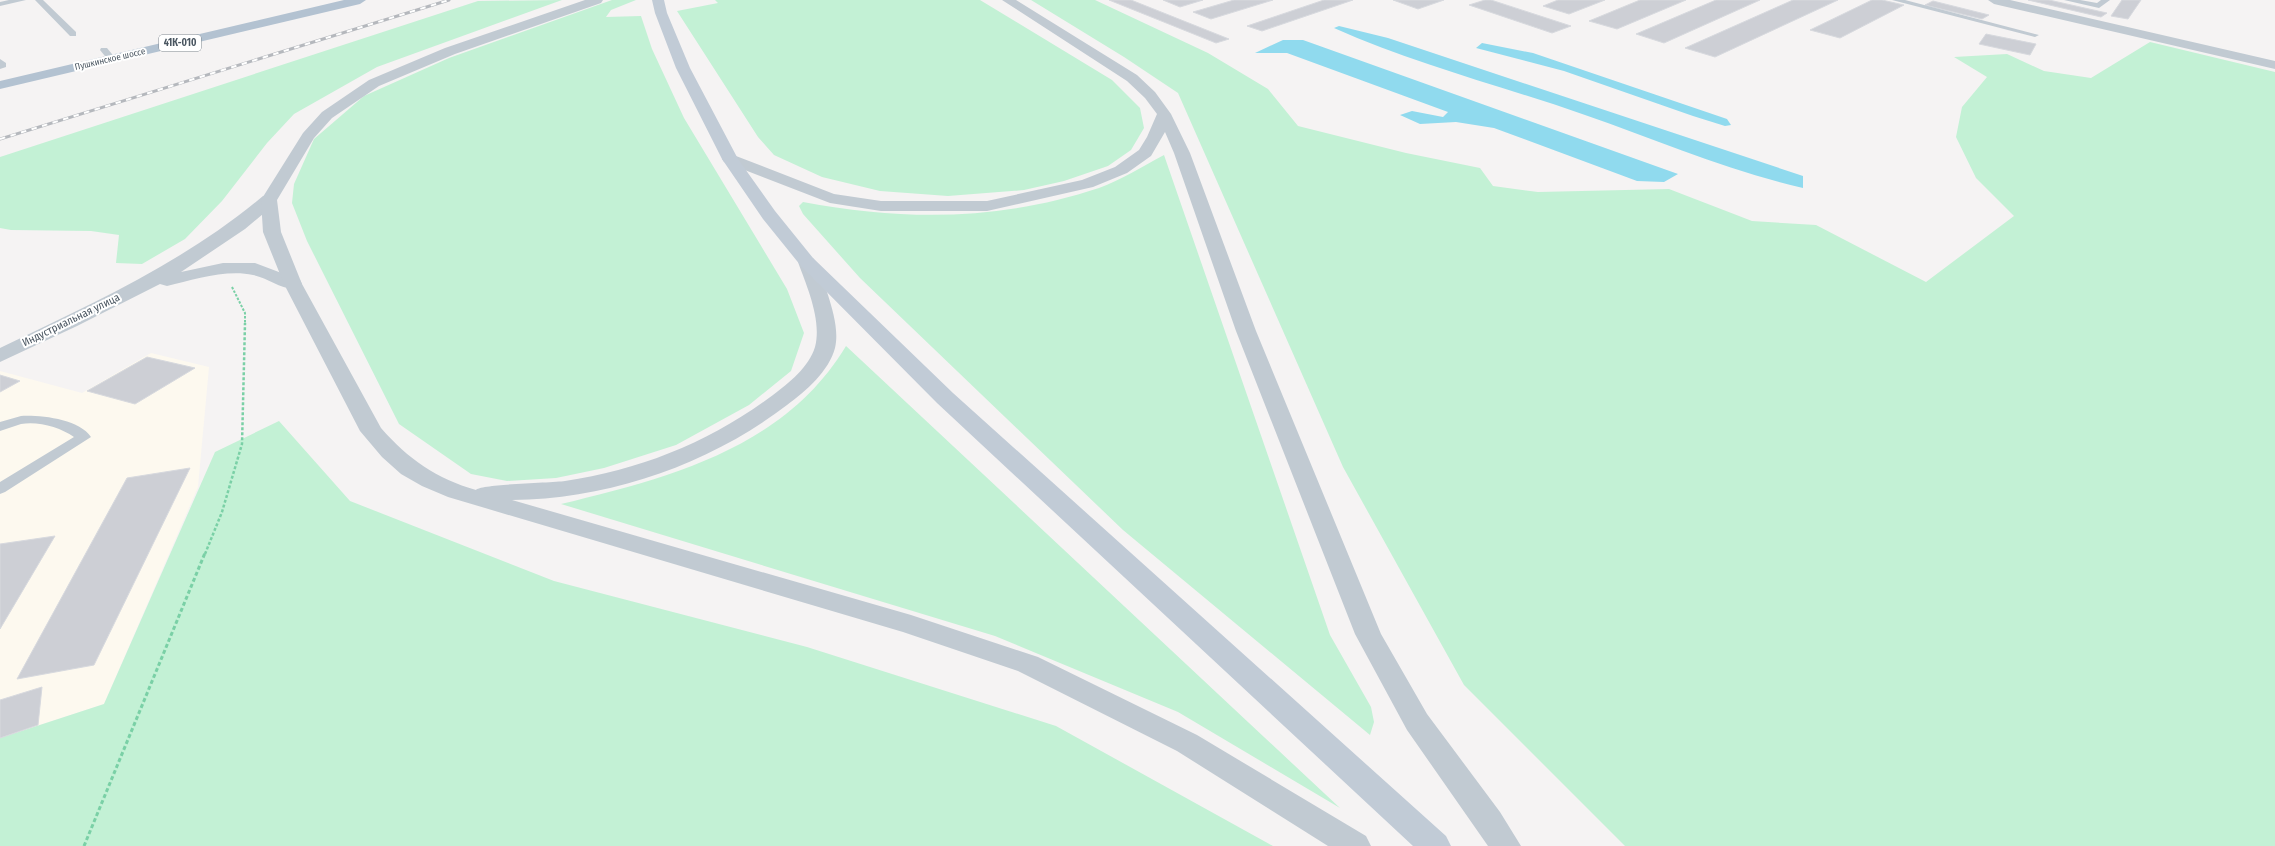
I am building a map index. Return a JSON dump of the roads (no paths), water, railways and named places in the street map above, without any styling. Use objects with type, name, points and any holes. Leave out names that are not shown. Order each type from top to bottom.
[{"type":"main road","name":"Пушкинское шоссе","points":[[0,85],[108,54],[360,0]]},
{"type":"main road","points":[[660,6],[683,68],[730,159],[769,215],[807,262],[945,398],[1435,846]]},
{"type":"street","points":[[143,285],[217,243],[269,200],[308,136],[328,115],[374,83],[450,51],[597,0]]},
{"type":"street","points":[[1008,0],[1132,78],[1150,95],[1164,114],[1182,153],[1246,331],[1368,634],[1417,722],[1489,821],[1505,846]]},
{"type":"street","points":[[1994,0],[2275,65]]},
{"type":"street","points":[[730,159],[830,198],[881,206],[987,206],[1087,184],[1121,170],[1145,153],[1156,137],[1164,114]]},
{"type":"street","points":[[269,200],[272,232],[293,284],[372,431],[388,451],[410,471],[430,483],[456,492],[911,625],[1028,664],[1187,743],[1355,846]]},
{"type":"street","points":[[456,492],[504,494],[579,487],[656,465],[718,440],[748,424],[797,386],[811,372],[825,349],[827,335],[807,262]]},
{"type":"street","points":[[143,285],[223,269],[255,269],[293,284]]},
{"type":"street","name":"Индустриальная улица","points":[[0,356],[143,285]]},
{"type":"lane","points":[[0,4],[22,0]]},
{"type":"lane","points":[[39,0],[73,34]]},
{"type":"lane","points":[[1896,0],[2035,35]]},
{"type":"lane","points":[[2068,0],[2099,6],[2106,0]]},
{"type":"lane","points":[[0,62],[3,65],[0,66]]},
{"type":"lane","points":[[0,427],[20,420],[37,420],[73,428],[84,437],[2,486]]},
{"type":"water","points":[[1339,26],[1388,38],[1803,176],[1803,188],[1720,164],[1554,104],[1395,53],[1334,28]]},
{"type":"water","points":[[1283,40],[1303,40],[1678,174],[1664,182],[1637,181],[1494,128],[1456,122],[1420,124],[1400,115],[1412,111],[1443,117],[1448,112],[1287,53],[1255,53]]},
{"type":"water","points":[[1482,43],[1533,53],[1727,119],[1731,125],[1725,126],[1693,116],[1564,71],[1476,48]]},
{"type":"railway","points":[[0,139],[449,0]]}]
